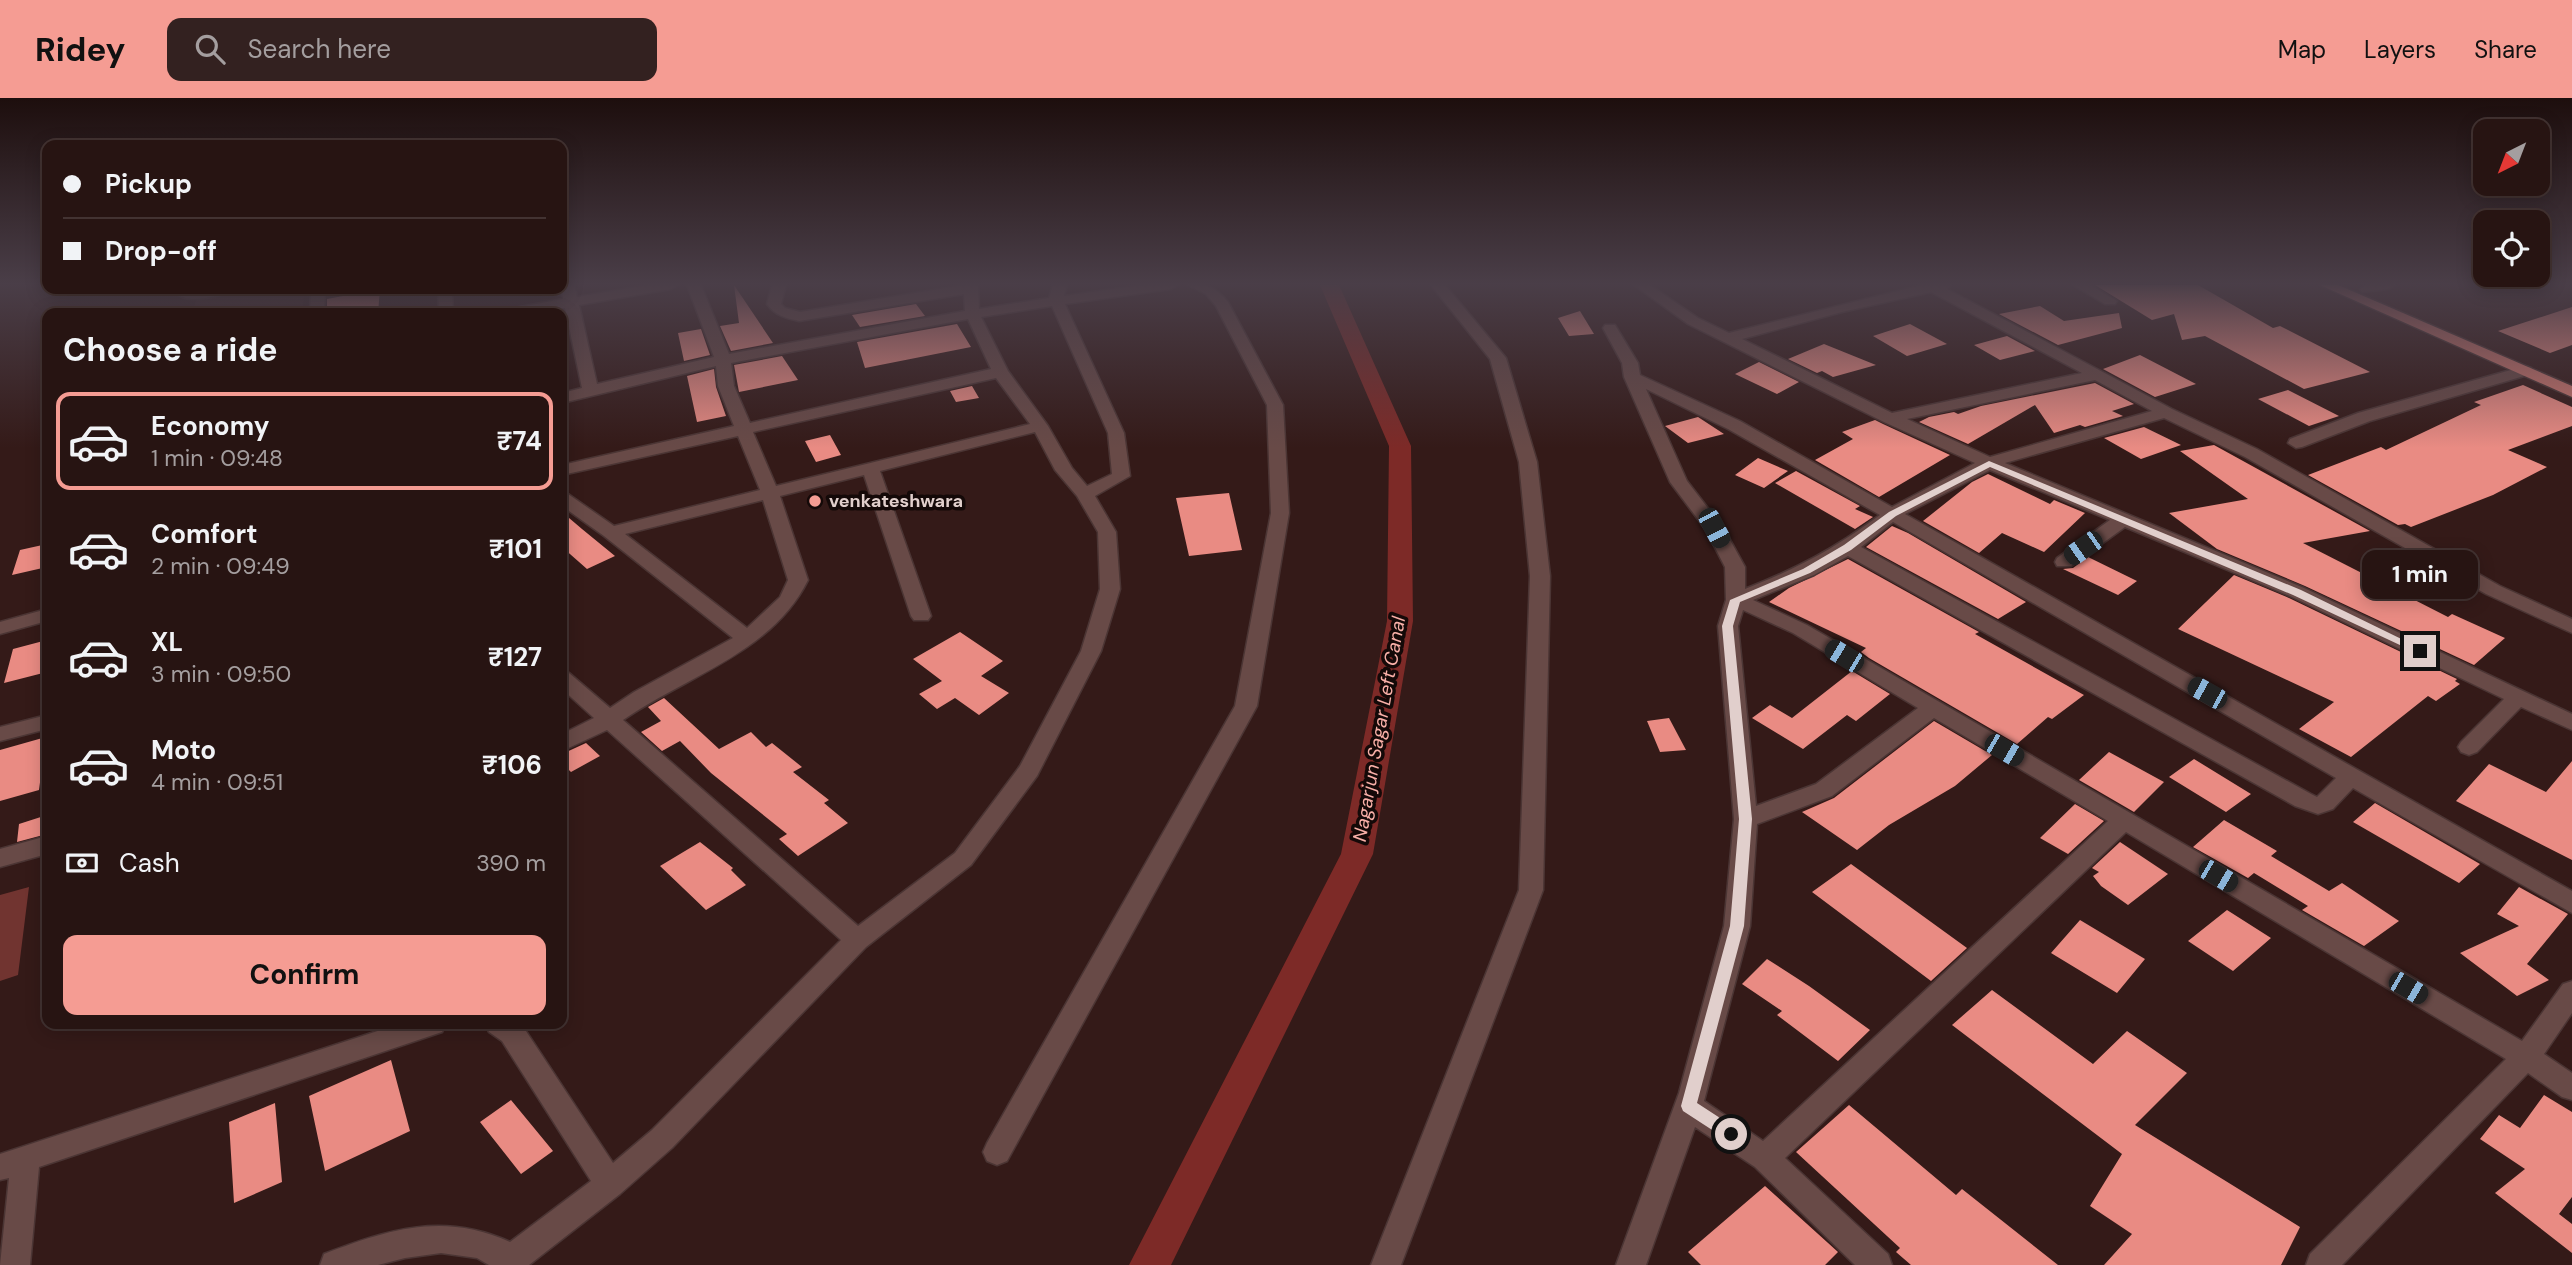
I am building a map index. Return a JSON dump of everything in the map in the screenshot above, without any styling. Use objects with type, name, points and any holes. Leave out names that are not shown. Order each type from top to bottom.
[{"type":"highway","points":[[2452,339],[2572,392]]},
{"type":"highway","points":[[2482,339],[2572,379]]},
{"type":"street","points":[[579,339],[590,390]]},
{"type":"street","points":[[567,740],[608,720],[642,696],[746,638],[776,614],[795,589],[798,580],[770,493],[726,386],[723,359],[715,339]]},
{"type":"street","points":[[567,397],[723,359],[829,339]]},
{"type":"street","points":[[335,1265],[370,1252],[428,1239],[476,1243],[508,1262],[610,1184],[662,1139],[857,940],[962,859],[1028,770],[1091,651],[1110,589],[1107,532],[1085,494],[1064,470],[1040,426],[1000,372],[985,339]]},
{"type":"street","points":[[1078,339],[1116,433],[1121,476],[1085,494]]},
{"type":"street","points":[[997,1152],[1246,706],[1280,513],[1275,405],[1241,339]]},
{"type":"street","points":[[1386,1265],[1531,890],[1540,576],[1528,462],[1498,358],[1483,339]]},
{"type":"street","points":[[1617,339],[1630,363],[1632,377],[1679,482],[1714,528],[1735,567],[1736,600],[1728,626],[1746,819],[1737,926],[1688,1106],[1631,1265]]},
{"type":"street","points":[[1731,339],[1890,418],[2122,520],[2297,592],[2572,723]]},
{"type":"street","points":[[2033,339],[2166,412],[2251,453],[2493,590],[2572,627]]},
{"type":"street","points":[[2296,443],[2364,417],[2525,371]]},
{"type":"street","points":[[567,469],[1000,372]]},
{"type":"street","points":[[1890,418],[2097,375]]},
{"type":"street","points":[[1632,377],[1734,425],[2572,903]]},
{"type":"street","points":[[1736,600],[1807,571],[1848,548],[1892,514],[1989,463],[2166,412]]},
{"type":"street","points":[[611,532],[1040,426]]},
{"type":"street","points":[[872,469],[921,616]]},
{"type":"street","points":[[567,501],[611,532],[746,638]]},
{"type":"street","points":[[2064,562],[2122,520]]},
{"type":"street","points":[[1848,548],[2303,800],[2318,806],[2325,803],[2352,776]]},
{"type":"street","points":[[1736,600],[1800,629],[2526,1057],[2572,1088]]},
{"type":"street","points":[[0,628],[42,616]]},
{"type":"street","points":[[567,683],[857,940]]},
{"type":"street","points":[[2469,747],[2519,697]]},
{"type":"street","points":[[1746,819],[1824,790],[1932,708]]},
{"type":"street","points":[[0,734],[42,723]]},
{"type":"street","points":[[1765,1158],[2123,821]]},
{"type":"street","points":[[0,858],[42,846]]},
{"type":"street","points":[[2320,1265],[2526,1057],[2572,992]]},
{"type":"street","points":[[15,1265],[12,1163],[418,1029]]},
{"type":"street","points":[[506,1029],[512,1033],[610,1184]]},
{"type":"street","points":[[1688,1106],[1765,1158],[1877,1265]]},
{"type":"shaded area","points":[[29,887],[18,975],[0,981],[0,895]]},
{"type":"building","points":[[679,339],[705,339],[710,355],[684,361]]},
{"type":"building","points":[[726,339],[771,339],[773,343],[731,351]]},
{"type":"building","points":[[871,339],[966,339],[971,347],[865,368],[857,342]]},
{"type":"building","points":[[1879,339],[1939,339],[1947,344],[1907,356]]},
{"type":"building","points":[[1994,339],[2013,339],[2035,351],[2000,360],[1974,345]]},
{"type":"building","points":[[2047,339],[2079,339],[2058,345]]},
{"type":"building","points":[[2211,339],[2306,339],[2370,372],[2304,389]]},
{"type":"building","points":[[2518,339],[2572,339],[2572,345],[2550,353]]},
{"type":"building","points":[[1824,344],[1876,365],[1833,377],[1822,371],[1817,373],[1788,359]]},
{"type":"building","points":[[2140,355],[2196,384],[2155,397],[2103,369]]},
{"type":"building","points":[[782,356],[798,380],[739,392],[734,365]]},
{"type":"building","points":[[1759,362],[1799,382],[1777,394],[1735,374]]},
{"type":"building","points":[[714,369],[716,387],[726,416],[697,422],[687,376]]},
{"type":"building","points":[[2095,383],[2134,404],[2112,411],[2123,416],[2054,433],[2035,405],[1968,444],[1919,422],[1929,417],[1954,412],[1958,414],[1981,406]]},
{"type":"building","points":[[2523,385],[2572,407],[2572,426],[2508,450],[2547,467],[2493,495],[2411,527],[2398,525],[2308,475],[2381,447],[2386,450],[2481,405],[2474,402]]},
{"type":"building","points":[[972,386],[979,398],[956,402],[950,391]]},
{"type":"building","points":[[2288,390],[2339,416],[2309,426],[2258,399]]},
{"type":"building","points":[[1698,417],[1724,434],[1688,443],[1665,426]]},
{"type":"building","points":[[1875,420],[1950,455],[1879,497],[1815,460],[1853,439],[1842,432]]},
{"type":"building","points":[[2144,427],[2181,445],[2141,459],[2104,438]]},
{"type":"building","points":[[830,435],[841,455],[816,462],[805,441]]},
{"type":"building","points":[[2214,445],[2370,531],[2303,543],[2448,617],[2452,614],[2505,638],[2474,665],[2305,586],[2217,549],[2169,513],[2248,499],[2180,451]]},
{"type":"building","points":[[1758,458],[1788,471],[1764,488],[1735,475]]},
{"type":"building","points":[[1796,471],[1860,506],[1855,509],[1873,517],[1855,529],[1775,483]]},
{"type":"building","points":[[1988,474],[2050,504],[2054,500],[2085,513],[2044,552],[2002,533],[1979,553],[1923,521],[1972,482]]},
{"type":"building","points":[[1229,493],[1242,550],[1189,556],[1176,498]]},
{"type":"building","points":[[567,516],[615,556],[587,569],[567,551]]},
{"type":"building","points":[[1892,526],[2026,602],[1998,619],[1866,547]]},
{"type":"building","points":[[42,545],[42,568],[12,575],[20,550]]},
{"type":"building","points":[[2088,557],[2137,581],[2118,595],[2063,569],[2073,568]]},
{"type":"building","points":[[1848,559],[1979,632],[1975,634],[2084,695],[2052,719],[2048,717],[2017,744],[1869,658],[1861,652],[1866,648],[1769,602],[1789,588]]},
{"type":"building","points":[[2234,575],[2289,598],[2457,679],[2455,681],[2460,684],[2436,701],[2428,696],[2351,757],[2299,729],[2334,702],[2178,629]]},
{"type":"building","points":[[960,632],[1003,661],[981,676],[1009,693],[979,715],[955,698],[937,709],[919,694],[942,681],[913,659]]},
{"type":"building","points":[[42,641],[42,673],[4,683],[13,649]]},
{"type":"building","points":[[1852,671],[1890,694],[1856,721],[1847,715],[1803,749],[1752,718],[1770,705],[1792,718]]},
{"type":"building","points":[[664,698],[719,749],[751,732],[766,747],[772,743],[802,767],[793,772],[829,800],[824,803],[848,823],[798,856],[779,839],[787,834],[711,773],[680,741],[662,751],[641,732],[661,721],[648,707]]},
{"type":"building","points":[[1669,718],[1686,750],[1660,752],[1647,721]]},
{"type":"building","points":[[1934,721],[1992,755],[1955,786],[1889,825],[1857,850],[1802,812],[1834,798]]},
{"type":"building","points":[[42,738],[39,790],[0,801],[0,750]]},
{"type":"building","points":[[586,743],[600,756],[571,772],[567,768],[567,752]]},
{"type":"building","points":[[2109,752],[2164,782],[2134,812],[2079,780]]},
{"type":"building","points":[[2194,759],[2251,794],[2226,812],[2169,777]]},
{"type":"building","points":[[2572,761],[2572,860],[2456,801],[2489,764],[2546,792]]},
{"type":"building","points":[[2375,803],[2480,864],[2459,883],[2353,822]]},
{"type":"building","points":[[2075,804],[2104,821],[2068,854],[2040,838]]},
{"type":"building","points":[[42,817],[42,835],[17,842],[19,824]]},
{"type":"building","points":[[2224,820],[2277,851],[2271,856],[2329,891],[2342,883],[2399,921],[2364,946],[2302,910],[2308,906],[2254,873],[2248,878],[2193,847]]},
{"type":"building","points":[[700,842],[733,868],[731,870],[746,885],[706,910],[660,866]]},
{"type":"building","points":[[2120,842],[2168,874],[2128,905],[2101,886],[2093,876],[2099,872],[2092,868]]},
{"type":"building","points":[[1851,864],[1967,948],[1931,981],[1812,892]]},
{"type":"building","points":[[2519,887],[2568,914],[2527,964],[2549,980],[2517,996],[2460,953],[2519,926],[2497,914]]},
{"type":"building","points":[[2227,910],[2271,938],[2233,971],[2188,941]]},
{"type":"building","points":[[2080,920],[2145,959],[2117,993],[2051,953]]},
{"type":"building","points":[[1767,959],[1870,1030],[1838,1061],[1777,1015],[1782,1011],[1742,984]]},
{"type":"building","points":[[1992,990],[2093,1064],[2127,1031],[2187,1073],[2135,1125],[2300,1227],[2281,1265],[2104,1265],[2132,1234],[2090,1206],[2122,1154],[1952,1025]]},
{"type":"building","points":[[391,1060],[410,1131],[325,1171],[309,1096]]},
{"type":"building","points":[[2544,1095],[2572,1112],[2572,1197],[2559,1214],[2572,1224],[2572,1253],[2495,1193],[2525,1169],[2480,1139],[2499,1115],[2520,1128]]},
{"type":"building","points":[[511,1100],[553,1151],[521,1174],[480,1122]]},
{"type":"building","points":[[275,1103],[282,1182],[234,1203],[229,1122]]},
{"type":"building","points":[[1849,1105],[1956,1195],[1962,1189],[2058,1265],[1911,1265],[1896,1252],[1900,1248],[1796,1152]]},
{"type":"building","points":[[1765,1186],[1838,1252],[1825,1265],[1701,1265],[1688,1252]]},
{"type":"waterway","name":"Nagarjun Sagar Left Canal","points":[[1150,1265],[1357,854],[1400,621],[1400,446],[1353,339]]},
{"type":"place","name":"venkateshwara","points":[[815,501]]},
{"type":"route","points":[[1731,1134],[1688,1106],[1737,926],[1746,819],[1728,626],[1736,600],[1807,571],[1848,548],[1892,514],[1989,463],[2297,592],[2420,651]]}]
